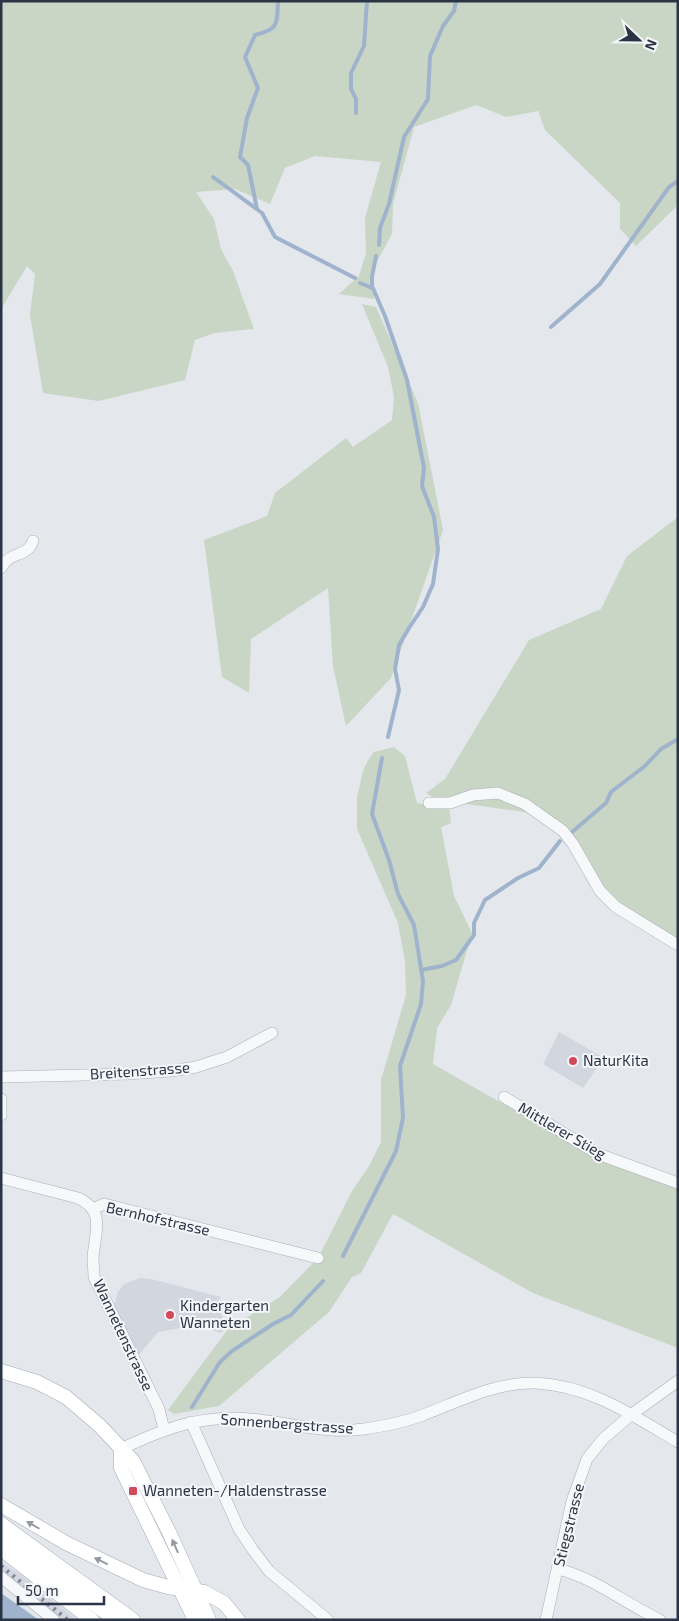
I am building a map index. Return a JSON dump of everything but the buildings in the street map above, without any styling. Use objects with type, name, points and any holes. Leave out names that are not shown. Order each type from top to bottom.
[{"type":"main road","points":[[1,1372],[43,1384],[66,1397],[99,1425],[133,1461],[144,1480],[209,1620]]},
{"type":"main road","points":[[121,1449],[121,1468],[195,1620]]},
{"type":"main road","points":[[1,1505],[66,1543],[143,1580],[168,1587],[204,1592],[224,1603],[238,1620]]},
{"type":"main road","points":[[1,1524],[133,1620]]},
{"type":"main road","points":[[1,1536],[116,1620]]},
{"type":"main road","points":[[1,1549],[92,1620]]},
{"type":"street","points":[[1,568],[12,556],[26,551],[34,542]]},
{"type":"street","points":[[429,803],[450,803],[473,795],[498,793],[525,804],[564,831],[600,891],[616,908],[678,945]]},
{"type":"street","name":"Breitenstrasse","points":[[1,1076],[126,1074],[171,1071],[196,1067],[227,1057],[272,1033]]},
{"type":"street","name":"Mittlerer Stieg","points":[[504,1097],[598,1154],[678,1183]]},
{"type":"street","points":[[1,1099],[1,1115]]},
{"type":"street","name":"Bernhofstrasse","points":[[1,1178],[78,1198],[88,1202],[93,1208],[104,1204],[318,1258]]},
{"type":"street","name":"Wannetenstrasse","points":[[93,1208],[97,1220],[93,1259],[94,1277],[159,1409],[164,1430]]},
{"type":"street","name":"Stiegstrasse","points":[[546,1620],[572,1501],[587,1459],[603,1439],[632,1414],[678,1381]]},
{"type":"street","name":"Sonnenbergstrasse","points":[[121,1449],[164,1430],[207,1418],[257,1419],[334,1429],[364,1429],[397,1423],[423,1415],[487,1390],[513,1384],[536,1383],[595,1395],[632,1414],[678,1442]]},
{"type":"street","points":[[191,1422],[239,1529],[253,1550],[269,1572],[328,1620]]},
{"type":"street","points":[[558,1569],[584,1578],[660,1620]]},
{"type":"street","points":[[1,1578],[54,1620]]},
{"type":"shaded area","name":"NaturKita","points":[[559,1032],[604,1058],[583,1088],[543,1064]]},
{"type":"shaded area","name":"Kindergarten Wanneten","points":[[140,1278],[151,1279],[221,1297],[216,1304],[227,1326],[221,1333],[197,1325],[158,1332],[137,1357],[114,1305],[118,1292],[124,1284]]},
{"type":"shaded area","points":[[1,1562],[21,1575],[77,1620],[61,1620],[1,1572]]},
{"type":"green space","points":[[1,1],[678,1],[678,205],[636,246],[620,229],[620,203],[545,130],[538,111],[506,117],[476,105],[414,127],[393,204],[392,234],[373,269],[374,299],[339,294],[359,276],[366,253],[365,218],[381,162],[315,156],[285,168],[270,204],[235,189],[196,192],[214,219],[221,249],[233,271],[254,329],[214,333],[195,340],[185,380],[99,401],[43,393],[30,315],[35,274],[27,266],[1,309]]},
{"type":"green space","points":[[362,304],[376,307],[418,403],[443,530],[391,678],[346,726],[333,666],[328,588],[251,639],[249,693],[222,677],[204,540],[267,516],[275,493],[346,438],[353,447],[392,420],[394,397],[388,367]]},
{"type":"green space","points":[[678,517],[678,940],[609,897],[566,828],[524,812],[437,800],[426,793],[445,779],[529,640],[601,609],[627,556]]},
{"type":"green space","points":[[394,747],[405,756],[417,803],[449,807],[451,823],[441,827],[454,896],[472,933],[451,1005],[437,1028],[433,1064],[598,1158],[678,1187],[678,1348],[533,1293],[393,1214],[361,1273],[352,1277],[329,1312],[219,1406],[174,1414],[168,1410],[228,1329],[280,1297],[318,1258],[352,1191],[369,1166],[381,1142],[381,1080],[406,995],[405,962],[398,923],[357,829],[357,798],[363,771],[368,760],[374,752]]},
{"type":"water","points":[[1,1593],[39,1620],[1,1620]]},
{"type":"waterway","points":[[257,209],[248,165],[240,157],[247,118],[258,88],[245,57],[255,35],[273,28],[277,20],[278,1]]},
{"type":"waterway","points":[[356,113],[356,99],[351,89],[351,73],[364,46],[367,1]]},
{"type":"waterway","points":[[379,245],[380,228],[389,204],[404,137],[428,99],[430,56],[443,26],[454,11],[456,1]]},
{"type":"waterway","points":[[213,177],[262,213],[275,237],[355,278]]},
{"type":"waterway","points":[[551,327],[600,284],[669,187],[678,181]]},
{"type":"waterway","points":[[376,256],[372,286],[385,316],[407,380],[424,468],[422,486],[434,517],[438,549],[433,584],[423,607],[399,645],[395,669],[399,690],[388,737]]},
{"type":"waterway","points":[[360,283],[372,288]]},
{"type":"waterway","points":[[572,832],[606,803],[611,792],[645,766],[661,749],[678,739]]},
{"type":"waterway","points":[[343,1256],[396,1151],[403,1118],[400,1066],[421,1004],[423,981],[414,925],[398,894],[389,860],[372,814],[382,758]]},
{"type":"waterway","points":[[421,970],[442,966],[456,960],[474,935],[474,923],[485,900],[518,878],[539,868],[560,841]]},
{"type":"waterway","points":[[192,1407],[220,1362],[232,1351],[273,1324],[291,1315],[323,1281]]},
{"type":"railway","points":[[1,1566],[68,1620]]},
{"type":"place","name":"NaturKita","points":[[573,1061]]},
{"type":"place","name":"Kindergarten Wanneten","points":[[170,1315]]},
{"type":"place","name":"Wanneten-/Haldenstrasse","points":[[133,1491]]}]
